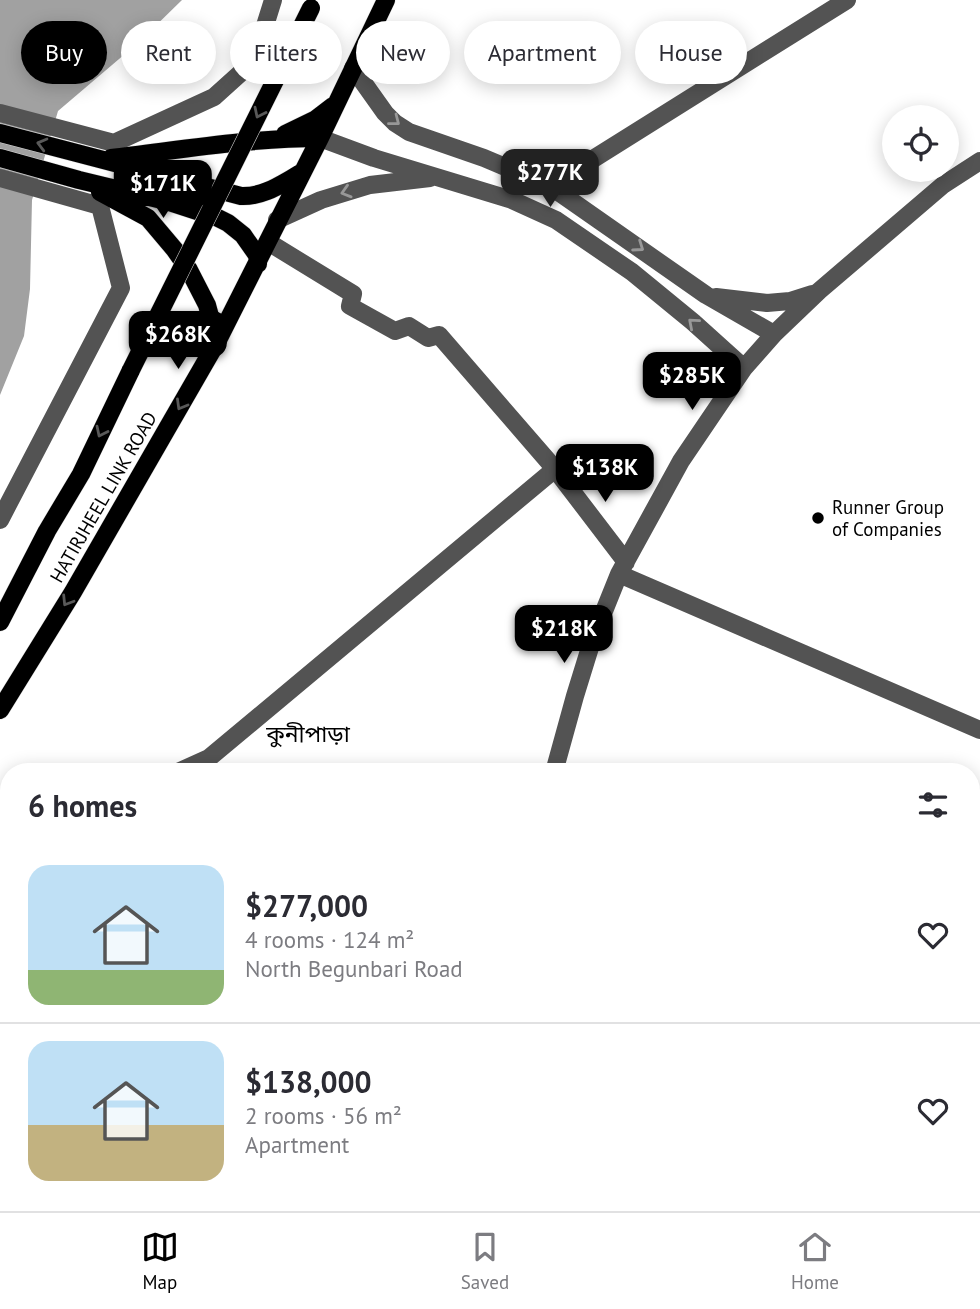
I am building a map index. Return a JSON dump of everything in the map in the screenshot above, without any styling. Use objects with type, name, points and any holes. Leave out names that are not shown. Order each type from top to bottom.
[{"type":"main road","name":"HATIRJHEEL LINK ROAD","points":[[0,710],[73,592],[217,342],[258,264],[386,0]]},
{"type":"main road","name":"HATIRJHEEL LINK ROAD","points":[[0,622],[47,531],[81,474],[314,4]]},
{"type":"main road","points":[[271,140],[316,119],[336,104]]},
{"type":"main road","points":[[0,133],[241,196],[253,197],[266,193],[302,172]]},
{"type":"main road","points":[[93,158],[271,140],[320,138]]},
{"type":"main road","points":[[0,158],[166,201],[218,218],[243,235],[257,255],[258,264]]},
{"type":"main road","points":[[79,180],[148,218],[189,270],[207,305],[217,342]]},
{"type":"street","points":[[0,113],[114,143],[214,97],[254,61],[273,0]]},
{"type":"street","points":[[550,186],[847,0]]},
{"type":"street","points":[[353,68],[384,113],[409,132],[484,158],[550,186],[706,295],[774,334]]},
{"type":"street","points":[[320,138],[374,158],[512,200],[556,220],[632,272],[744,369]]},
{"type":"street","points":[[556,763],[592,641],[622,568],[681,461],[744,369],[774,334],[819,291],[943,185],[980,161]]},
{"type":"street","points":[[277,220],[321,200],[370,185],[437,177]]},
{"type":"street","points":[[0,178],[100,206],[121,288],[0,520]]},
{"type":"street","points":[[268,242],[353,295],[350,306],[395,331],[409,326],[428,338],[439,335],[555,469],[622,568],[980,730]]},
{"type":"street","points":[[706,295],[767,303],[790,301],[819,291]]},
{"type":"street","points":[[198,763],[209,758],[555,469]]},
{"type":"shaded area","points":[[0,0],[182,0],[160,21],[121,21],[121,57],[107,69],[107,21],[21,21],[21,84],[90,84],[58,111],[32,200],[30,289],[24,336],[0,395]]},
{"type":"place","name":"Runner Group of Companies","points":[[818,518]]},
{"type":"district","name":"কুনীপাড়া","points":[[308,734]]}]
